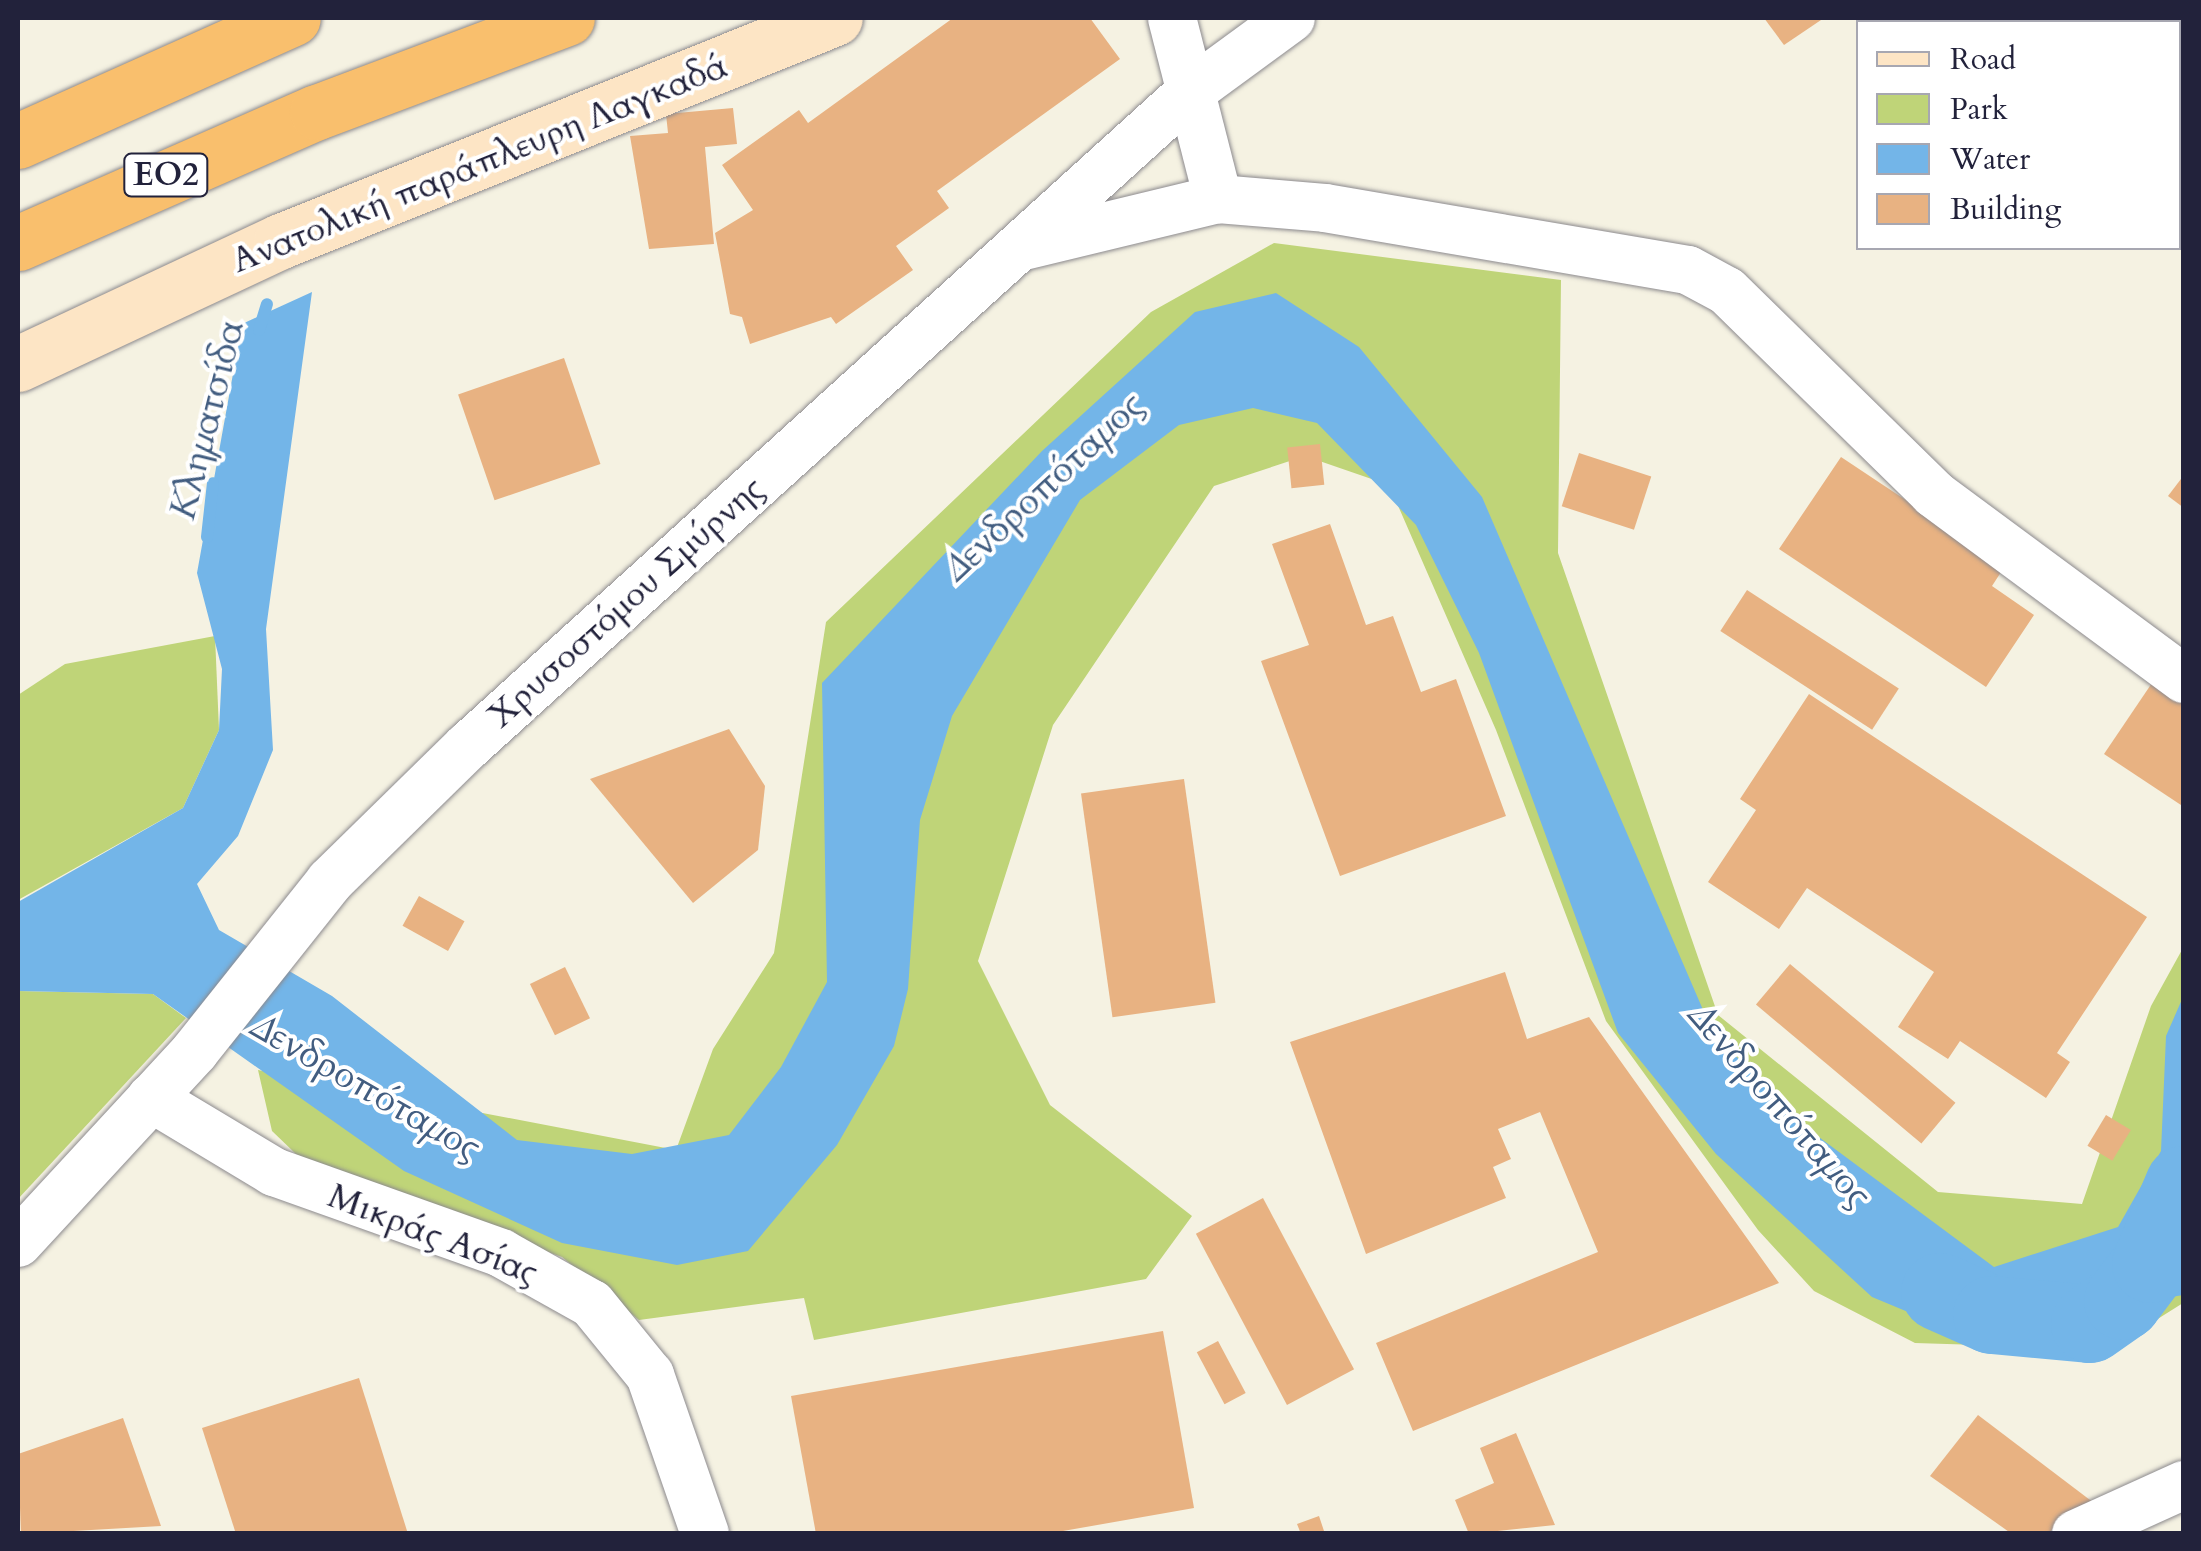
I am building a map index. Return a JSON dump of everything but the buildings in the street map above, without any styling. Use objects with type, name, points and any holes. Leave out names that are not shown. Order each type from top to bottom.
[{"type":"highway","name":"ΕΟ2","points":[[18,142],[293,18]]},
{"type":"highway","name":"ΕΟ2","points":[[18,244],[317,112],[567,18]]},
{"type":"street","name":"Ανατολική παράπλευρη Λαγκαδά","points":[[18,364],[281,241],[835,18]]},
{"type":"street","points":[[1172,18],[1218,200]]},
{"type":"street","name":"Χρυσοστόμου Σμύρνης","points":[[18,1243],[195,1050],[277,942],[467,746],[1190,92],[1291,18]]},
{"type":"street","points":[[1020,247],[1218,200],[1325,208],[1654,262],[1714,280],[1934,494],[2184,679]]},
{"type":"street","name":"Μικράς Ασίας","points":[[151,1098],[274,1172],[501,1253],[592,1304],[650,1375],[705,1534]]},
{"type":"street","points":[[2076,1534],[2184,1485]]},
{"type":"green space","points":[[1274,243],[1561,280],[1558,553],[1718,1015],[1938,1192],[2082,1204],[2151,1006],[2183,948],[2183,1303],[2110,1349],[1915,1343],[1814,1291],[1758,1230],[1606,1021],[1496,730],[1389,485],[1305,456],[1214,486],[1053,725],[978,961],[1050,1105],[1192,1216],[1146,1279],[814,1340],[804,1298],[639,1320],[562,1257],[391,1197],[297,1155],[272,1131],[258,1070],[676,1150],[713,1049],[774,953],[826,622],[1151,312]]},
{"type":"green space","points":[[215,636],[219,730],[183,808],[18,900],[18,695],[65,664]]},
{"type":"green space","points":[[18,991],[153,994],[186,1018],[18,1199]]},
{"type":"water","name":"Δενδροπόταμος","points":[[312,292],[266,629],[273,750],[238,836],[197,884],[219,930],[332,996],[517,1140],[632,1154],[729,1135],[781,1067],[827,982],[822,683],[1042,451],[1195,312],[1276,293],[1359,347],[1482,497],[1713,1033],[1808,1129],[1994,1267],[2118,1227],[2161,1151],[2166,1036],[2183,997],[2183,1295],[1961,1334],[1872,1297],[1716,1154],[1618,1033],[1479,653],[1416,525],[1317,423],[1253,408],[1179,425],[1080,500],[952,716],[920,820],[908,989],[894,1046],[837,1145],[748,1251],[677,1265],[562,1243],[404,1171],[153,994],[18,991],[18,902],[183,808],[219,730],[222,669],[197,573],[242,324]]},
{"type":"waterway","name":"Κληματσίδα","points":[[259,330],[267,304]]},
{"type":"waterway","name":"Κληματσίδα","points":[[207,537],[213,483]]},
{"type":"waterway","name":"Δενδροπόταμος","points":[[1940,1292],[1992,1315],[2090,1324],[2123,1301],[2151,1264],[2184,1185]]}]
